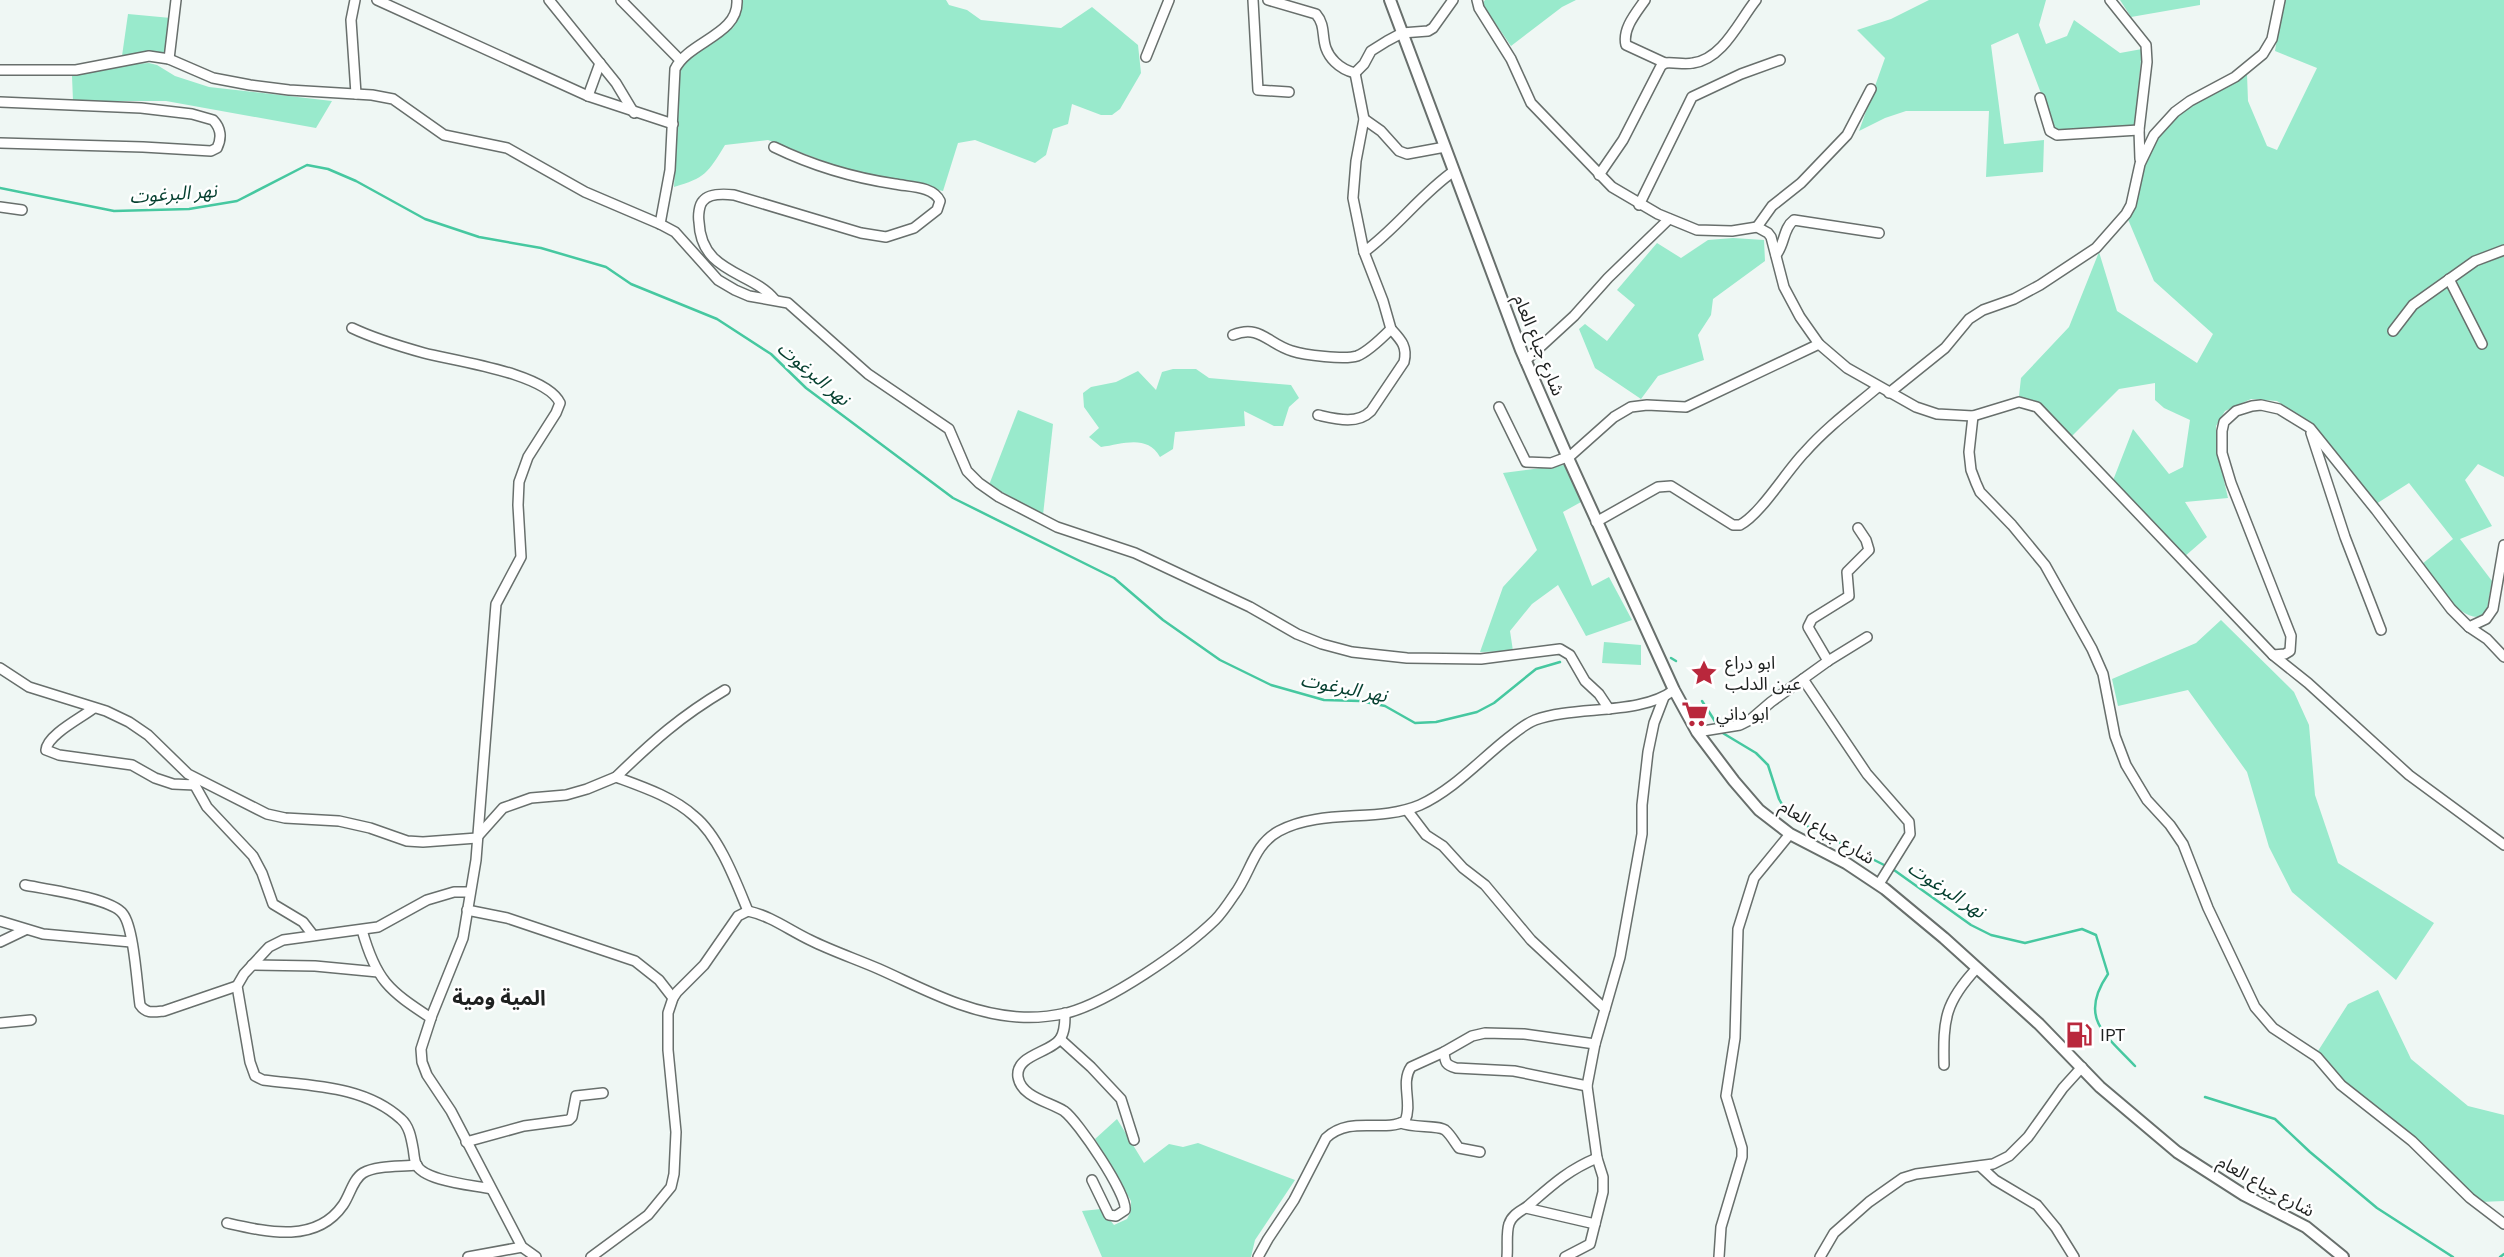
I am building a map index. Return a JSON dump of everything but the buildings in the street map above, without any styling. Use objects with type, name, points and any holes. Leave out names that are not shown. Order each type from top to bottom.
[{"type":"main road","name":"شارع جباع العام","points":[[1391,0],[1525,361],[1567,457],[1674,690],[1734,781],[1759,810],[1790,834],[1846,863],[1878,884],[1977,968],[2101,1087],[2177,1152],[2244,1195],[2306,1227],[2343,1257]]},
{"type":"street","points":[[169,59],[176,0]]},
{"type":"street","points":[[355,0],[351,20],[356,94]]},
{"type":"street","points":[[377,0],[588,96],[673,124]]},
{"type":"street","points":[[549,0],[616,83],[634,113]]},
{"type":"street","points":[[621,0],[680,60]]},
{"type":"street","points":[[660,224],[670,170],[673,78],[680,60],[731,22],[737,10],[737,0]]},
{"type":"street","points":[[1146,57],[1169,0]]},
{"type":"street","points":[[1253,0],[1255,81],[1258,90],[1289,92]]},
{"type":"street","points":[[1268,0],[1316,14],[1322,24],[1324,49],[1345,70],[1356,73]]},
{"type":"street","points":[[1318,415],[1352,420],[1365,417],[1404,362],[1406,354],[1404,344],[1391,329],[1364,252],[1353,198],[1356,161],[1364,119],[1356,73],[1371,51],[1402,33],[1428,31],[1453,0]]},
{"type":"street","points":[[1477,0],[1479,8],[1511,59],[1531,103],[1599,176],[1639,205],[1697,230],[1763,229],[1771,237],[1784,287],[1819,344],[1847,368],[1889,393],[1937,414],[1973,416],[2014,402],[2036,407],[2273,655],[2308,683],[2409,775],[2504,845]]},
{"type":"street","points":[[1645,0],[1625,33],[1626,45],[1665,63],[1691,64],[1714,55],[1756,0]]},
{"type":"street","points":[[2110,0],[2146,45],[2147,62],[2139,130],[2140,164]]},
{"type":"street","points":[[1889,393],[1945,348],[1969,319],[1983,310],[2024,295],[2096,248],[2131,205],[2140,164],[2154,135],[2175,112],[2235,77],[2263,54],[2272,39],[2280,0]]},
{"type":"street","points":[[0,70],[76,69],[139,57],[169,59],[213,78],[289,90],[393,99],[444,135],[507,148],[585,192],[660,224],[675,232],[718,280],[749,296],[788,303],[799,310],[868,374],[949,429],[967,471],[979,483],[1008,502],[1057,527],[1135,553],[1250,607],[1322,645],[1352,652],[1407,658],[1480,659],[1560,649],[1570,655],[1585,681],[1599,694],[1609,709]]},
{"type":"street","points":[[1639,205],[1692,97],[1741,74],[1780,60]]},
{"type":"street","points":[[588,96],[600,63]]},
{"type":"street","points":[[1599,176],[1623,140],[1656,75],[1665,63]]},
{"type":"street","points":[[1757,228],[1772,206],[1801,183],[1847,135],[1871,89]]},
{"type":"street","points":[[2040,98],[2050,131],[2057,135],[2139,130]]},
{"type":"street","points":[[0,102],[127,107],[192,114],[213,120],[221,137],[217,148],[211,151],[0,144]]},
{"type":"street","points":[[1364,119],[1381,131],[1399,152],[1407,154],[1445,146]]},
{"type":"street","points":[[774,146],[791,155],[838,171],[877,182],[925,189],[940,201],[937,210],[914,228],[886,237],[860,233],[734,195],[717,195],[704,199],[698,221],[701,238],[710,253],[731,272],[766,289],[775,300]]},
{"type":"street","points":[[1364,252],[1387,236],[1435,186],[1454,171]]},
{"type":"street","points":[[0,206],[22,210]]},
{"type":"street","points":[[1525,361],[1574,316],[1608,278],[1669,219]]},
{"type":"street","points":[[1776,254],[1782,248],[1787,228],[1794,220],[1880,233]]},
{"type":"street","points":[[2393,331],[2413,305],[2475,261],[2504,250]]},
{"type":"street","points":[[2449,279],[2482,344]]},
{"type":"street","points":[[352,328],[373,338],[413,350],[473,363],[529,380],[550,391],[560,403],[528,457],[519,482],[521,557],[496,604],[476,860],[463,938],[421,1049],[422,1062],[522,1247],[536,1257]]},
{"type":"street","points":[[1233,335],[1253,331],[1292,352],[1353,357],[1364,352],[1391,329]]},
{"type":"street","points":[[1499,407],[1526,463],[1551,463],[1567,457],[1614,417],[1630,407],[1686,407],[1819,344]]},
{"type":"street","points":[[1596,522],[1658,487],[1671,486],[1732,526],[1740,525],[1755,513],[1825,430],[1878,387]]},
{"type":"street","points":[[2273,655],[2290,651],[2291,636],[2222,453],[2224,422],[2236,411],[2261,405],[2290,413],[2310,428],[2451,609],[2504,657]]},
{"type":"street","points":[[1973,416],[1969,452],[1971,470],[1980,492],[2045,565],[2092,649],[2103,674],[2115,736],[2126,765],[2147,800],[2183,844],[2208,908],[2255,1007],[2273,1028],[2317,1057],[2341,1085],[2412,1141],[2470,1198],[2504,1223]]},
{"type":"street","points":[[2310,428],[2381,631]]},
{"type":"street","points":[[1828,662],[1808,626],[1812,619],[1849,596],[1849,569],[1870,550],[1858,528]]},
{"type":"street","points":[[2469,627],[2486,619],[2493,609],[2504,544]]},
{"type":"street","points":[[1703,731],[1750,720],[1804,679],[1867,637]]},
{"type":"street","points":[[0,668],[29,687],[129,722],[148,735],[188,774],[206,807],[253,856],[273,904],[303,922],[313,935]]},
{"type":"street","points":[[1804,679],[1867,774],[1909,822],[1910,834],[1878,884]]},
{"type":"street","points":[[188,774],[267,814],[285,818],[339,821],[407,841],[477,838],[503,808],[531,798],[566,795],[616,777],[689,711],[725,690]]},
{"type":"street","points":[[591,1257],[648,1216],[671,1187],[676,1132],[668,1050],[668,1013],[673,998],[704,965],[738,916],[748,911],[759,913],[811,941],[976,1011],[1020,1017],[1065,1013],[1105,997],[1191,941],[1217,919],[1237,891],[1262,844],[1280,831],[1315,820],[1406,810],[1423,803],[1455,782],[1535,720],[1609,709],[1664,697],[1674,690]]},
{"type":"street","points":[[1565,1257],[1590,1244],[1603,1192],[1603,1177],[1597,1158],[1587,1086],[1595,1044],[1620,957],[1642,834],[1648,752],[1654,723],[1664,697]]},
{"type":"street","points":[[94,708],[53,736],[46,750],[59,755],[132,765],[173,784],[195,785]]},
{"type":"street","points":[[616,777],[672,801],[695,817],[711,836],[748,911]]},
{"type":"street","points":[[1406,810],[1426,835],[1443,846],[1485,886],[1531,940],[1605,1009]]},
{"type":"street","points":[[1719,1257],[1721,1227],[1742,1157],[1742,1148],[1729,1111],[1727,1096],[1735,1038],[1738,929],[1754,878],[1790,834]]},
{"type":"street","points":[[25,885],[93,900],[119,909],[125,916],[131,942],[140,1005],[143,1010],[151,1012],[163,1011],[237,986],[252,965],[276,942],[378,927],[440,895],[470,892]]},
{"type":"street","points":[[467,910],[507,918],[635,961],[659,980],[673,998]]},
{"type":"street","points":[[0,921],[25,930],[73,938],[131,942]]},
{"type":"street","points":[[0,942],[25,930]]},
{"type":"street","points":[[362,930],[377,972],[387,987],[431,1018]]},
{"type":"street","points":[[252,965],[316,966],[377,972]]},
{"type":"street","points":[[1944,1065],[1943,1028],[1946,1016],[1959,988],[1977,968]]},
{"type":"street","points":[[237,986],[250,1062],[255,1076],[263,1080],[352,1093],[380,1104],[402,1119],[408,1127],[417,1165],[422,1171],[432,1177],[491,1189]]},
{"type":"street","points":[[1065,1013],[1060,1039],[1025,1061],[1018,1075],[1019,1081],[1032,1095],[1064,1111],[1073,1122],[1104,1163],[1126,1202],[1125,1210],[1116,1216],[1109,1215],[1091,1181]]},
{"type":"street","points":[[0,1023],[31,1020]]},
{"type":"street","points":[[1401,1123],[1408,1115],[1407,1072],[1419,1062],[1472,1036],[1485,1033],[1524,1034],[1595,1044]]},
{"type":"street","points":[[1060,1039],[1121,1099],[1134,1140]]},
{"type":"street","points":[[1444,1052],[1445,1062],[1456,1068],[1514,1071],[1587,1086]]},
{"type":"street","points":[[1820,1257],[1834,1233],[1869,1202],[1903,1178],[2001,1161],[2017,1150],[2063,1088],[2082,1068]]},
{"type":"street","points":[[466,1142],[524,1126],[569,1120],[576,1096],[603,1093]]},
{"type":"street","points":[[1258,1257],[1294,1200],[1331,1133],[1361,1125],[1401,1123],[1440,1128],[1446,1131],[1459,1148],[1480,1152]]},
{"type":"street","points":[[1507,1257],[1508,1225],[1513,1217],[1556,1180],[1597,1158]]},
{"type":"street","points":[[227,1223],[266,1231],[293,1233],[309,1230],[335,1216],[359,1175],[369,1170],[417,1165]]},
{"type":"street","points":[[1980,1166],[1995,1180],[2037,1205],[2056,1228],[2074,1257]]},
{"type":"street","points":[[1526,1208],[1595,1224]]},
{"type":"street","points":[[468,1257],[522,1247]]},
{"type":"green space","points":[[742,0],[946,0],[949,5],[967,10],[981,20],[1061,28],[1092,7],[1138,45],[1141,73],[1120,109],[1112,115],[1101,115],[1072,104],[1068,124],[1053,129],[1046,155],[1035,163],[975,140],[958,143],[943,191],[831,164],[768,140],[725,145],[705,173],[693,181],[674,187],[678,76],[682,65],[700,47],[733,28]]},
{"type":"green space","points":[[1485,0],[1576,0],[1562,7],[1511,46],[1482,4]]},
{"type":"green space","points":[[1929,0],[2046,0],[2039,25],[2046,44],[2067,36],[2074,20],[2120,53],[2142,49],[2135,125],[2055,130],[2018,33],[1991,45],[2004,144],[2044,140],[2043,172],[1986,177],[1989,111],[1906,111],[1859,131],[1885,58],[1857,30],[1891,19]]},
{"type":"green space","points":[[2120,0],[2200,0],[2200,5],[2131,17]]},
{"type":"green space","points":[[2283,0],[2504,0],[2504,477],[2478,464],[2465,480],[2492,526],[2460,539],[2492,581],[2486,615],[2477,617],[2458,609],[2422,564],[2453,539],[2409,483],[2376,504],[2312,424],[2277,401],[2251,399],[2225,411],[2216,426],[2216,446],[2228,498],[2185,502],[2207,537],[2184,557],[2112,483],[2133,429],[2169,474],[2183,467],[2190,420],[2164,408],[2155,400],[2155,383],[2119,389],[2071,437],[2041,408],[2019,396],[2021,378],[2069,327],[2099,252],[2117,311],[2197,363],[2213,334],[2154,281],[2127,217],[2144,161],[2154,140],[2169,121],[2190,105],[2247,74],[2248,101],[2267,146],[2277,150],[2317,68],[2275,51]]},
{"type":"green space","points":[[128,14],[171,18],[166,53],[122,56]]},
{"type":"green space","points":[[149,63],[175,76],[209,87],[332,101],[316,128],[166,101],[73,101],[72,76],[118,65]]},
{"type":"green space","points":[[1708,240],[1764,240],[1765,261],[1713,299],[1711,315],[1698,335],[1704,360],[1658,376],[1641,399],[1595,368],[1579,329],[1585,324],[1607,341],[1635,305],[1617,290],[1657,243],[1681,258]]},
{"type":"green space","points":[[1196,369],[1209,378],[1291,385],[1299,398],[1289,407],[1283,426],[1274,426],[1244,411],[1245,426],[1175,432],[1173,449],[1160,457],[1155,450],[1141,443],[1101,447],[1089,437],[1099,428],[1084,407],[1083,393],[1091,387],[1116,382],[1138,371],[1156,390],[1162,372]]},
{"type":"green space","points":[[1018,410],[1053,424],[1043,515],[989,485]]},
{"type":"green space","points":[[1564,465],[1581,502],[1563,512],[1592,586],[1609,577],[1632,620],[1586,636],[1558,585],[1532,604],[1510,631],[1513,651],[1480,652],[1503,587],[1537,550],[1503,473]]},
{"type":"green space","points":[[2221,620],[2294,692],[2309,725],[2315,795],[2338,863],[2434,923],[2396,980],[2292,892],[2269,847],[2247,772],[2188,690],[2118,706],[2112,679],[2196,643]]},
{"type":"green space","points":[[1604,642],[1641,645],[1641,665],[1602,663]]},
{"type":"green space","points":[[2378,990],[2411,1059],[2468,1106],[2504,1115],[2504,1201],[2480,1202],[2423,1144],[2339,1080],[2318,1051],[2348,1004]]},
{"type":"green space","points":[[1117,1119],[1144,1163],[1169,1144],[1183,1147],[1198,1143],[1295,1180],[1255,1240],[1251,1257],[1102,1257],[1082,1211],[1101,1209],[1114,1225],[1127,1219],[1131,1211],[1131,1201],[1095,1139]]},
{"type":"waterway","name":"نهر البرغوت","points":[[0,188],[114,211],[189,209],[237,201],[307,165],[328,169],[356,181],[425,219],[479,237],[541,248],[606,267],[631,284],[717,319],[771,354],[806,388],[953,498],[1114,578],[1163,620],[1220,660],[1271,685],[1324,700],[1360,701],[1385,706],[1415,723],[1436,722],[1477,712],[1494,703],[1536,669],[1560,662]]},
{"type":"waterway","name":"نهر البرغوت","points":[[1671,658],[1676,661]]},
{"type":"waterway","name":"نهر البرغوت","points":[[1702,701],[1718,726]]},
{"type":"waterway","name":"نهر البرغوت","points":[[1721,732],[1756,753],[1768,765],[1779,799],[1787,813],[1894,870],[1971,925],[1991,935],[2025,943],[2082,929],[2096,935],[2108,974],[2099,989],[2095,1014],[2105,1034],[2135,1066]]},
{"type":"waterway","name":"نهر البرغوت","points":[[2205,1097],[2275,1119],[2377,1208],[2453,1257]]},
{"type":"waterway","points":[[2500,1257],[2504,1254]]},
{"type":"place","name":"ابو دراع عين الدلب","points":[[1704,673]]},
{"type":"place","name":"ابو داني","points":[[1695,714]]},
{"type":"place","name":"IPT","points":[[2079,1035]]},
{"type":"district","name":"المية ومية","points":[[499,998]]}]
